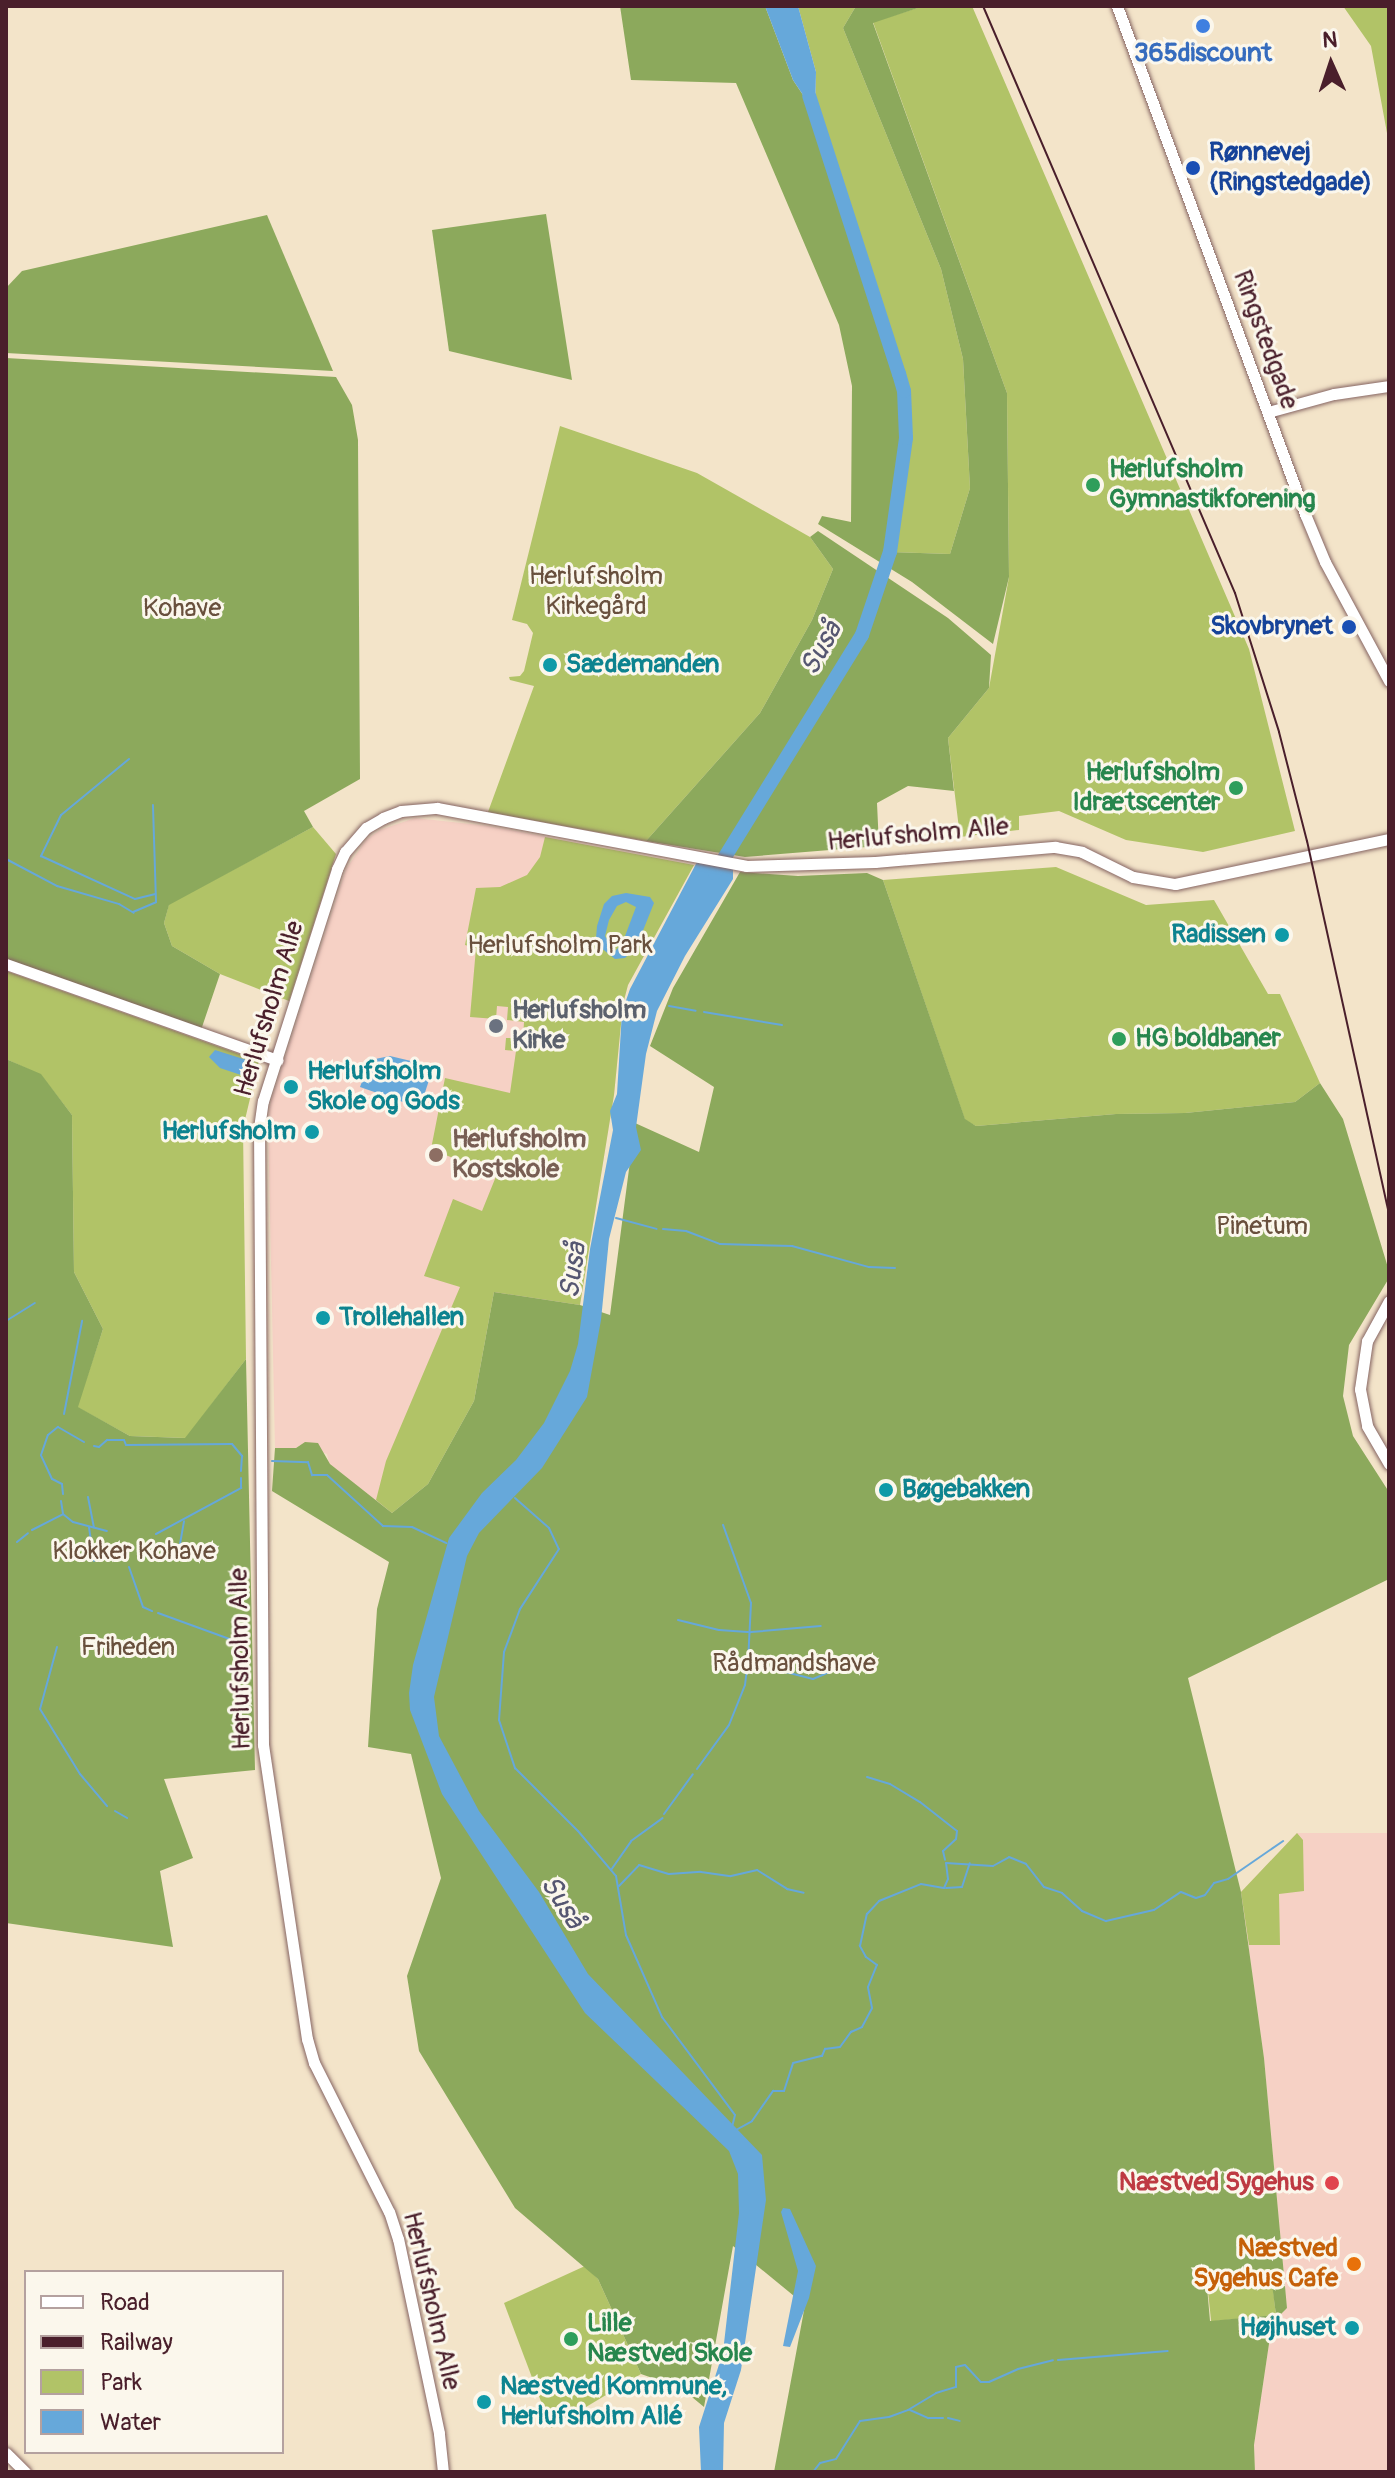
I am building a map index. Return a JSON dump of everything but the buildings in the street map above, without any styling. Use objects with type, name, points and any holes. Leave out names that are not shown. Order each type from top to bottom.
[{"type":"street","name":"Ringstedgade","points":[[1117,6],[1325,562],[1389,681]]},
{"type":"street","points":[[1268,412],[1334,394],[1389,386]]},
{"type":"street","name":"Herlufsholm Alle","points":[[443,2472],[439,2433],[398,2239],[389,2212],[314,2063],[307,2039],[266,1773],[262,1712],[259,1128],[263,1101],[337,869],[354,839],[383,818],[401,811],[437,808],[746,866],[847,864],[1055,847],[1082,852],[1133,877],[1175,884],[1389,839]]},
{"type":"street","points":[[6,964],[277,1060]]},
{"type":"street","points":[[1386,1307],[1365,1351],[1360,1396],[1367,1426],[1389,1464]]},
{"type":"street","points":[[6,2453],[25,2472]]},
{"type":"shaded area","name":"Herlufsholm Kostskole","points":[[415,818],[489,826],[694,865],[628,985],[623,1004],[614,1095],[580,1305],[494,1293],[392,1513],[329,1464],[327,1454],[300,1445],[296,1448],[275,1448],[268,1121],[271,1101],[346,869],[366,840],[380,830]]},
{"type":"shaded area","name":"Næstved Sygehus","points":[[1297,1833],[1389,1833],[1389,2472],[1255,2472],[1254,2445],[1270,2337],[1276,2319],[1287,2308],[1264,2058],[1241,1892]]},
{"type":"green space","points":[[620,6],[765,6],[793,80],[815,113],[904,391],[906,438],[890,552],[950,554],[970,488],[963,359],[941,269],[843,28],[856,6],[924,6],[873,23],[1007,393],[1009,577],[993,644],[912,582],[818,524],[822,516],[851,522],[852,386],[839,325],[736,83],[631,80]]},
{"type":"green space","points":[[798,6],[856,6],[843,28],[941,269],[963,359],[970,488],[950,554],[890,552],[906,438],[904,391],[815,113],[816,72]]},
{"type":"green space","name":"Herlufsholm Gymnastikforening","points":[[924,6],[972,6],[1249,649],[1295,831],[1203,852],[1126,840],[1059,811],[1019,816],[1019,830],[960,837],[948,738],[989,688],[1009,577],[1007,393],[873,22]]},
{"type":"green space","points":[[1343,6],[1389,6],[1389,144],[1371,46]]},
{"type":"green space","points":[[546,214],[572,380],[449,351],[432,230]]},
{"type":"green space","points":[[267,215],[333,371],[6,353],[6,288],[22,271]]},
{"type":"green space","name":"Kohave","points":[[6,358],[336,377],[352,405],[358,440],[360,779],[304,811],[313,827],[169,905],[164,923],[172,946],[220,974],[201,1030],[6,959]]},
{"type":"green space","name":"Herlufsholm Kirkegård","points":[[560,426],[697,473],[810,537],[833,569],[812,620],[760,713],[646,841],[488,812],[534,686],[510,680],[509,677],[520,676],[524,671],[533,633],[527,624],[512,620]]},
{"type":"green space","points":[[818,531],[948,618],[991,655],[989,688],[948,738],[954,791],[908,786],[877,803],[879,846],[745,857],[646,841],[760,713],[812,620],[833,569],[810,537]]},
{"type":"green space","points":[[313,827],[336,854],[289,1001],[220,974],[172,946],[164,923],[169,904]]},
{"type":"green space","name":"Herlufsholm Park","points":[[545,837],[694,865],[628,985],[623,1004],[614,1095],[580,1305],[494,1292],[474,1401],[428,1484],[392,1513],[376,1500],[386,1461],[460,1287],[424,1276],[453,1199],[482,1211],[499,1169],[478,1160],[475,1167],[431,1149],[445,1078],[510,1093],[516,1051],[505,1050],[506,1038],[523,1038],[524,1022],[507,1020],[508,1007],[497,1006],[496,1019],[470,1017],[476,948],[465,945],[476,888],[500,887],[527,875],[540,857]]},
{"type":"green space","name":"HG boldbaner","points":[[1056,867],[1146,905],[1214,900],[1268,994],[1280,994],[1320,1083],[1295,1102],[1185,1113],[1116,1114],[976,1126],[965,1120],[883,880]]},
{"type":"green space","name":"Rådmandshave","points":[[740,872],[798,876],[867,873],[883,880],[965,1119],[976,1126],[1116,1114],[1185,1113],[1295,1102],[1320,1083],[1343,1119],[1389,1271],[1389,1278],[1349,1345],[1343,1396],[1353,1436],[1389,1492],[1389,1579],[1188,1678],[1241,1892],[1264,2058],[1287,2308],[1276,2319],[1270,2337],[1254,2445],[1255,2472],[774,2472],[805,2305],[733,2246],[704,2407],[681,2388],[641,2374],[598,2279],[515,2208],[419,2051],[407,1976],[441,1878],[411,1754],[368,1747],[377,1609],[389,1562],[272,1491],[275,1448],[296,1448],[305,1442],[318,1443],[330,1464],[392,1513],[428,1484],[474,1401],[494,1292],[580,1305],[610,1315],[635,1123],[699,1152],[714,1087],[650,1046],[673,988]],"holes":[[[1270,2269],[1276,2315],[1210,2321],[1206,2275]]]},
{"type":"green space","points":[[6,971],[259,1061],[243,1128],[246,1359],[186,1438],[130,1436],[77,1407],[103,1329],[74,1272],[72,1115],[41,1075],[6,1059]]},
{"type":"green space","name":"Friheden","points":[[6,1059],[41,1074],[72,1115],[74,1272],[103,1329],[78,1407],[130,1436],[185,1438],[246,1359],[255,1770],[164,1779],[193,1858],[160,1871],[173,1947],[6,1923]]},
{"type":"green space","points":[[1297,1833],[1303,1840],[1304,1891],[1279,1894],[1280,1945],[1249,1945],[1241,1892]]},
{"type":"green space","name":"Lille Næstved Skole","points":[[585,2266],[598,2279],[641,2374],[551,2428],[504,2303]]},
{"type":"green space","points":[[1271,2269],[1276,2315],[1211,2322],[1206,2276]]},
{"type":"water","points":[[765,6],[798,6],[816,72],[815,113],[793,80]]},
{"type":"water","points":[[697,862],[733,869],[733,879],[685,956],[657,1011],[646,1054],[636,1127],[641,1150],[626,1172],[609,1239],[601,1320],[587,1397],[542,1468],[479,1533],[467,1556],[434,1697],[439,1736],[479,1811],[539,1892],[588,1974],[762,2155],[766,2200],[741,2370],[724,2423],[723,2472],[701,2472],[699,2427],[723,2352],[739,2213],[738,2174],[729,2151],[585,2013],[442,1794],[410,1710],[409,1693],[413,1665],[449,1538],[482,1493],[516,1460],[544,1423],[570,1371],[578,1344],[590,1249],[613,1130],[610,1111],[617,1094],[622,1012],[630,989]]},
{"type":"water","points":[[626,893],[650,897],[654,903],[636,948],[625,958],[615,959],[600,947],[596,938],[604,904],[612,896]],"holes":[[[626,902],[636,907],[622,944],[614,952],[605,936],[609,920],[617,906]]]},
{"type":"water","points":[[215,1050],[253,1062],[256,1065],[254,1075],[241,1075],[220,1068],[209,1057]]},
{"type":"water","points":[[390,1056],[428,1065],[430,1077],[420,1108],[360,1087],[370,1060]]},
{"type":"water","points":[[783,2208],[790,2209],[816,2266],[809,2298],[790,2347],[783,2346],[798,2271],[781,2212]]},
{"type":"waterway","name":"Suså","points":[[715,873],[862,635],[890,552],[906,438],[904,391],[809,96]]},
{"type":"waterway","points":[[129,759],[61,815],[41,856],[135,899],[155,894]]},
{"type":"waterway","points":[[133,912],[156,902],[153,805]]},
{"type":"waterway","points":[[6,859],[57,886],[119,904],[134,913]]},
{"type":"waterway","points":[[669,1006],[696,1011]]},
{"type":"waterway","points":[[704,1012],[782,1025]]},
{"type":"waterway","points":[[616,1218],[657,1229]]},
{"type":"waterway","points":[[663,1229],[686,1231],[720,1244],[792,1246],[869,1267],[895,1268]]},
{"type":"waterway","points":[[6,1321],[35,1303]]},
{"type":"waterway","points":[[64,1414],[82,1321]]},
{"type":"waterway","points":[[63,1494],[62,1484],[52,1479],[41,1455],[48,1435],[58,1427],[84,1442]]},
{"type":"waterway","points":[[94,1446],[99,1447],[107,1440],[124,1440],[126,1445],[232,1444],[242,1456],[241,1471]]},
{"type":"waterway","points":[[272,1461],[308,1462],[312,1475],[327,1475],[383,1526],[412,1527],[446,1543]]},
{"type":"waterway","points":[[156,1534],[241,1488],[241,1478]]},
{"type":"waterway","points":[[88,1497],[94,1527]]},
{"type":"waterway","points":[[515,1498],[549,1528],[559,1549],[520,1609],[504,1652],[499,1720],[515,1768],[578,1831],[616,1876],[626,1935],[662,2017],[735,2115],[732,2127]]},
{"type":"waterway","points":[[61,1501],[63,1514],[73,1522],[107,1531]]},
{"type":"waterway","points":[[32,1530],[63,1514]]},
{"type":"waterway","points":[[180,1544],[184,1521]]},
{"type":"waterway","points":[[697,1769],[729,1725],[745,1685],[748,1662],[751,1603],[723,1525]]},
{"type":"waterway","points":[[89,1527],[91,1542]]},
{"type":"waterway","points":[[17,1542],[28,1533]]},
{"type":"waterway","points":[[92,1548],[94,1561]]},
{"type":"waterway","points":[[129,1567],[143,1607],[152,1611]]},
{"type":"waterway","points":[[158,1613],[243,1644]]},
{"type":"waterway","points":[[678,1620],[719,1630],[751,1632],[821,1626]]},
{"type":"waterway","points":[[57,1647],[40,1709],[80,1774],[107,1806]]},
{"type":"waterway","points":[[750,1663],[813,1679],[837,1669]]},
{"type":"waterway","points":[[664,1814],[693,1774]]},
{"type":"waterway","points":[[867,1777],[890,1784],[920,1802],[957,1831],[956,1839],[943,1851],[945,1860]]},
{"type":"waterway","points":[[115,1811],[127,1818]]},
{"type":"waterway","points":[[611,1870],[631,1841],[663,1818]]},
{"type":"waterway","points":[[736,2130],[752,2121],[773,2091],[784,2091],[793,2063],[822,2056],[825,2049],[840,2047],[851,2032],[862,2027],[872,2008],[868,1987],[877,1965],[866,1957],[860,1946],[867,1914],[879,1901],[921,1884],[944,1888],[948,1879],[946,1863],[993,1866],[1009,1857],[1026,1864],[1044,1887],[1062,1893],[1082,1911],[1106,1921],[1154,1910],[1181,1892],[1196,1898],[1205,1895],[1214,1883],[1228,1879],[1283,1841]]},
{"type":"waterway","points":[[946,1888],[962,1887],[970,1863]]},
{"type":"waterway","points":[[619,1886],[639,1865],[669,1874],[701,1872],[731,1876],[757,1870],[787,1889],[804,1893]]},
{"type":"waterway","points":[[1058,2360],[1168,2351]]},
{"type":"waterway","points":[[813,2472],[820,2463],[836,2459],[860,2421],[889,2417],[908,2410],[936,2393],[956,2387],[956,2367],[965,2365],[981,2382],[989,2382],[1018,2369],[1053,2360]]},
{"type":"waterway","points":[[910,2410],[928,2418],[943,2418]]},
{"type":"waterway","points":[[948,2418],[960,2421]]},
{"type":"railway","points":[[983,6],[1235,593],[1279,732],[1307,841],[1389,1215]]},
{"type":"place","name":"365discount","points":[[1203,26]]},
{"type":"place","name":"Rønnevej (Ringstedgade)","points":[[1193,168]]},
{"type":"place","name":"Herlufsholm Gymnastikforening","points":[[1093,485]]},
{"type":"place","name":"Skovbrynet","points":[[1349,627]]},
{"type":"place","name":"Sædemanden","points":[[550,665]]},
{"type":"place","name":"Herlufsholm Idrætscenter","points":[[1236,788]]},
{"type":"place","name":"Radissen","points":[[1282,935]]},
{"type":"place","name":"Herlufsholm Kirke","points":[[496,1026]]},
{"type":"place","name":"HG boldbaner","points":[[1119,1039]]},
{"type":"place","name":"Herlufsholm Skole og Gods","points":[[291,1087]]},
{"type":"place","name":"Herlufsholm","points":[[312,1132]]},
{"type":"place","name":"Herlufsholm Kostskole","points":[[436,1155]]},
{"type":"place","name":"Trollehallen","points":[[323,1318]]},
{"type":"place","name":"Bøgebakken","points":[[886,1490]]},
{"type":"place","name":"Næstved Sygehus","points":[[1332,2183]]},
{"type":"place","name":"Næstved Sygehus Cafe","points":[[1354,2264]]},
{"type":"place","name":"Højhuset","points":[[1352,2328]]},
{"type":"place","name":"Lille Næstved Skole","points":[[571,2339]]},
{"type":"place","name":"Næstved Kommune, Herlufsholm Allé","points":[[484,2402]]},
{"type":"park label","name":"Pinetum","points":[[1262,1227]]},
{"type":"park label","name":"Klokker Kohave","points":[[134,1552]]}]
